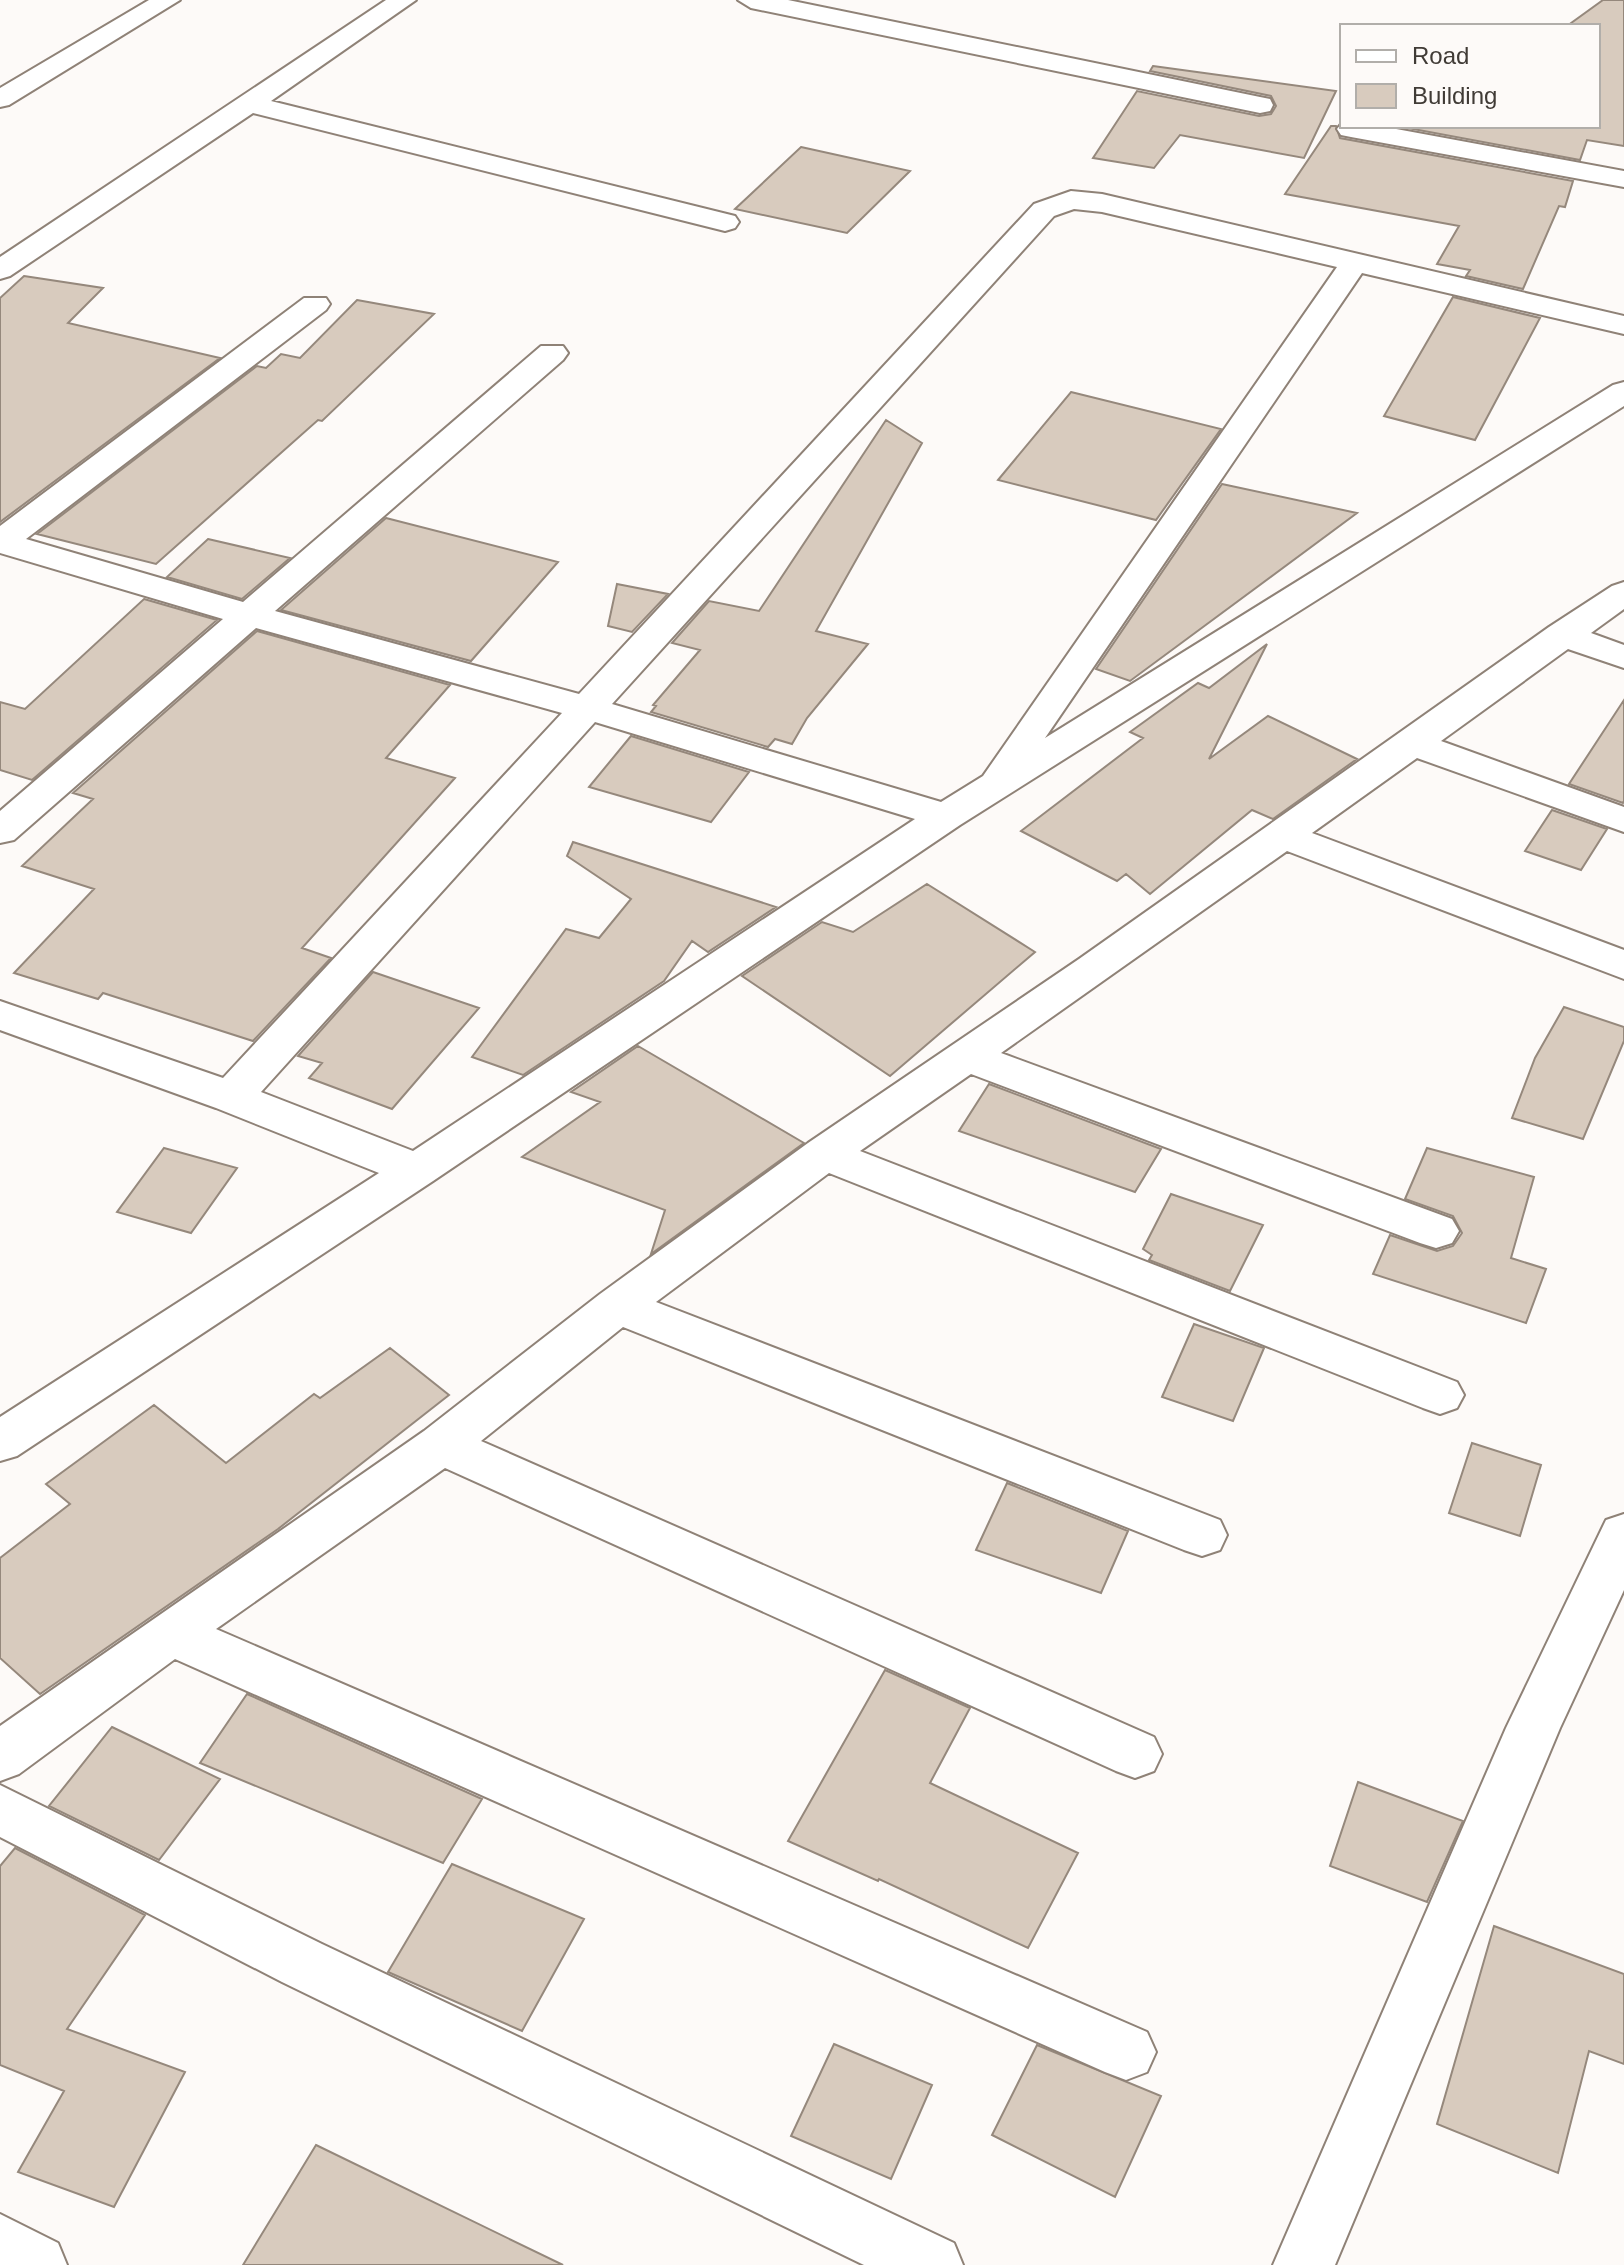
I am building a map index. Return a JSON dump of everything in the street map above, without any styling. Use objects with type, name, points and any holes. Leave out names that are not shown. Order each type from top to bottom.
[{"type":"street","points":[[0,99],[167,0]]},
{"type":"street","points":[[0,270],[403,0]]},
{"type":"street","points":[[751,0],[1260,105]]},
{"type":"street","points":[[247,103],[725,222]]},
{"type":"street","points":[[1351,129],[1624,179]]},
{"type":"street","points":[[231,1097],[1044,210],[1071,200],[1102,203],[1624,325]]},
{"type":"street","points":[[990,790],[1354,263]]},
{"type":"street","points":[[315,304],[0,542],[248,615],[587,708],[946,816]]},
{"type":"street","points":[[0,831],[552,353]]},
{"type":"street","points":[[0,1442],[417,1170],[946,816],[1624,392]]},
{"type":"street","points":[[0,1757],[170,1633],[441,1445],[617,1306],[824,1154],[1624,593]]},
{"type":"street","points":[[1562,635],[1624,657]]},
{"type":"street","points":[[1411,743],[1624,820]]},
{"type":"street","points":[[1282,835],[1624,965]]},
{"type":"street","points":[[0,1015],[231,1097],[417,1170]]},
{"type":"street","points":[[965,1056],[1436,1231]]},
{"type":"street","points":[[824,1154],[1440,1395]]},
{"type":"street","points":[[617,1306],[1202,1535]]},
{"type":"street","points":[[441,1445],[1135,1754]]},
{"type":"street","points":[[1304,2265],[1533,1728],[1624,1535]]},
{"type":"street","points":[[170,1633],[1126,2052]]},
{"type":"street","points":[[0,1810],[302,1963],[932,2265]]},
{"type":"street","points":[[0,2245],[36,2265]]},
{"type":"building","points":[[1603,0],[1624,0],[1624,146],[1587,140],[1580,160],[1408,128],[1600,128],[1600,24],[1570,24]]},
{"type":"building","points":[[1153,66],[1336,91],[1304,158],[1180,135],[1154,168],[1093,158],[1137,91],[1259,116],[1271,114],[1276,106],[1271,96],[1150,71]]},
{"type":"building","points":[[1331,126],[1336,126],[1340,138],[1573,181],[1565,207],[1559,206],[1523,289],[1466,276],[1470,270],[1437,264],[1459,226],[1285,194]]},
{"type":"building","points":[[801,147],[910,171],[847,233],[735,209]]},
{"type":"building","points":[[24,276],[103,288],[68,323],[220,358],[0,522],[0,298]]},
{"type":"building","points":[[1453,297],[1540,318],[1475,440],[1384,416]]},
{"type":"building","points":[[357,300],[434,314],[322,421],[318,420],[156,564],[37,534],[257,366],[266,368],[281,354],[300,358]]},
{"type":"building","points":[[1071,392],[1221,429],[1156,520],[998,480]]},
{"type":"building","points":[[886,420],[922,443],[816,631],[868,644],[807,718],[792,744],[775,739],[768,747],[651,712],[656,706],[653,705],[700,650],[672,643],[709,601],[759,611]]},
{"type":"building","points":[[1222,484],[1357,513],[1130,681],[1096,669]]},
{"type":"building","points":[[386,518],[558,562],[471,661],[281,610]]},
{"type":"building","points":[[208,539],[290,558],[242,599],[167,577]]},
{"type":"building","points":[[617,584],[668,594],[632,632],[608,626]]},
{"type":"building","points":[[144,599],[217,620],[32,780],[0,770],[0,702],[25,709]]},
{"type":"building","points":[[257,631],[450,685],[386,758],[455,778],[302,948],[331,958],[253,1041],[103,993],[98,999],[14,973],[94,889],[22,866],[93,799],[73,793]]},
{"type":"building","points":[[1267,644],[1209,759],[1268,716],[1357,759],[1273,819],[1252,810],[1150,894],[1126,874],[1117,881],[1021,831],[1143,738],[1130,732],[1198,683],[1209,688]]},
{"type":"building","points":[[1624,700],[1624,801],[1623,803],[1569,784]]},
{"type":"building","points":[[631,736],[749,772],[711,822],[589,787]]},
{"type":"building","points":[[1552,810],[1607,829],[1581,870],[1525,851]]},
{"type":"building","points":[[573,842],[776,907],[708,952],[692,941],[664,981],[523,1075],[472,1057],[566,929],[599,938],[631,899],[567,856]]},
{"type":"building","points":[[927,884],[1035,952],[890,1076],[742,976],[822,922],[853,932]]},
{"type":"building","points":[[373,972],[479,1008],[392,1109],[309,1078],[322,1063],[298,1056]]},
{"type":"building","points":[[1564,1007],[1624,1027],[1624,1041],[1583,1139],[1512,1118],[1535,1058]]},
{"type":"building","points":[[638,1046],[804,1143],[651,1254],[665,1210],[522,1157],[600,1102],[571,1092]]},
{"type":"building","points":[[989,1084],[1161,1149],[1135,1192],[959,1131]]},
{"type":"building","points":[[164,1148],[237,1168],[191,1233],[117,1212]]},
{"type":"building","points":[[1427,1148],[1534,1177],[1511,1258],[1546,1269],[1526,1323],[1373,1274],[1390,1235],[1437,1251],[1453,1246],[1462,1233],[1453,1216],[1405,1199]]},
{"type":"building","points":[[1171,1194],[1263,1225],[1230,1291],[1149,1260],[1152,1255],[1143,1249]]},
{"type":"building","points":[[1194,1324],[1264,1348],[1233,1421],[1162,1397]]},
{"type":"building","points":[[390,1348],[449,1395],[278,1529],[40,1694],[0,1658],[0,1558],[70,1504],[46,1484],[154,1405],[226,1463],[314,1394],[320,1398]]},
{"type":"building","points":[[1472,1443],[1541,1465],[1520,1536],[1449,1513]]},
{"type":"building","points":[[1007,1483],[1128,1531],[1101,1593],[976,1550]]},
{"type":"building","points":[[885,1670],[970,1708],[930,1783],[1078,1853],[1028,1948],[788,1841]]},
{"type":"building","points":[[247,1694],[482,1799],[443,1863],[200,1763]]},
{"type":"building","points":[[112,1727],[220,1779],[159,1860],[49,1806]]},
{"type":"building","points":[[1358,1782],[1463,1821],[1427,1902],[1330,1866]]},
{"type":"building","points":[[15,1848],[145,1915],[67,2029],[185,2072],[114,2207],[18,2172],[64,2091],[0,2065],[0,1866]]},
{"type":"building","points":[[452,1864],[584,1919],[522,2031],[388,1972]]},
{"type":"building","points":[[1494,1926],[1624,1974],[1624,2064],[1589,2051],[1558,2173],[1437,2124]]},
{"type":"building","points":[[834,2044],[932,2085],[891,2179],[791,2136]]},
{"type":"building","points":[[1037,2045],[1161,2096],[1115,2197],[992,2135]]},
{"type":"building","points":[[316,2145],[563,2265],[243,2265]]}]
